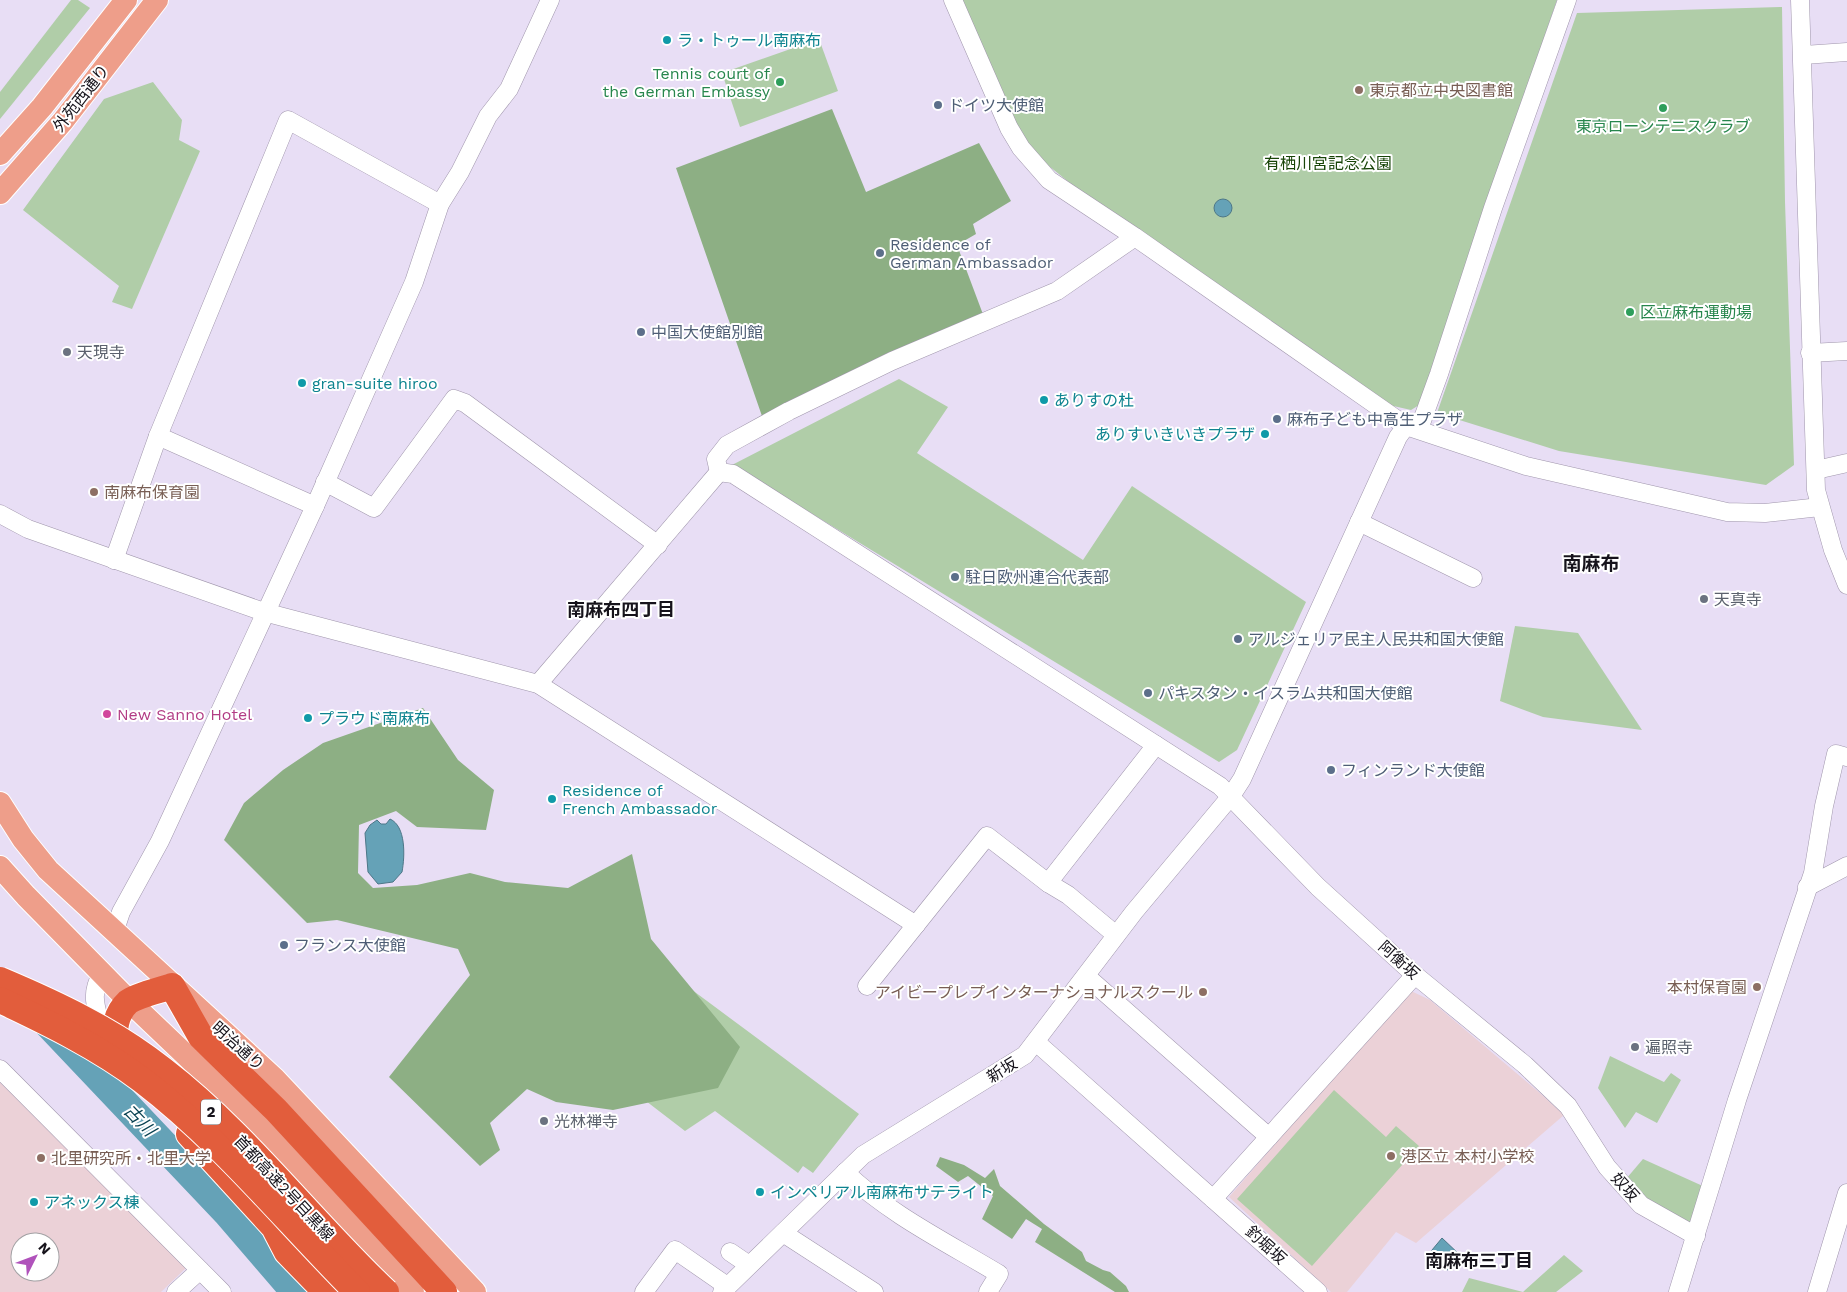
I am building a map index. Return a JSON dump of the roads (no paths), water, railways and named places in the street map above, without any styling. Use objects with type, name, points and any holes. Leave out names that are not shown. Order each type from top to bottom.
[{"type":"highway","name":"首都高速2号目黒線","points":[[0,980],[77,1015],[117,1038],[162,1069],[216,1116],[386,1292]]},
{"type":"highway","points":[[326,1292],[287,1252],[274,1227],[121,1059],[116,1048],[115,1023],[129,1001],[172,986],[201,1038],[276,1110],[444,1292]]},
{"type":"highway","name":"首都高速2号目黒線","points":[[0,1000],[80,1040],[110,1058],[169,1102],[226,1154],[357,1292]]},
{"type":"main road","name":"外苑西通り","points":[[0,154],[42,107],[126,0]]},
{"type":"main road","name":"外苑西通り","points":[[0,194],[64,121],[157,0]]},
{"type":"main road","name":"明治通り","points":[[0,803],[23,839],[48,870],[114,933],[274,1078],[475,1292]]},
{"type":"main road","points":[[0,866],[129,1001],[256,1122],[413,1292]]},
{"type":"main road","points":[[102,973],[114,933]]},
{"type":"street","points":[[114,933],[121,912],[160,841],[264,612],[315,506],[414,282],[440,204],[460,172],[488,116],[509,89],[550,0]]},
{"type":"street","points":[[953,0],[1009,128],[1021,148],[1049,180],[1135,236],[1413,427],[1526,466],[1727,512],[1765,513],[1820,507]]},
{"type":"street","name":"新坂","points":[[725,1289],[863,1155],[1025,1056],[1037,1043],[1116,935],[1232,796],[1248,765],[1398,437],[1413,427],[1439,374],[1493,208],[1567,0]]},
{"type":"street","points":[[1800,0],[1804,55],[1810,353],[1816,490],[1847,585]]},
{"type":"street","points":[[1804,55],[1847,52]]},
{"type":"street","points":[[114,560],[158,436],[288,120],[440,204]]},
{"type":"street","points":[[538,684],[658,545],[718,472],[716,459],[727,444],[789,411],[892,361],[1057,292],[1135,236]]},
{"type":"street","points":[[1810,353],[1847,351]]},
{"type":"street","points":[[325,482],[374,508],[454,399],[465,403],[658,545]]},
{"type":"street","points":[[158,436],[315,506]]},
{"type":"street","points":[[1816,470],[1847,463]]},
{"type":"street","name":"阿衡坂","points":[[718,472],[732,474],[1220,786],[1232,796],[1318,887],[1415,975],[1525,1065],[1568,1106],[1574,1117]]},
{"type":"street","points":[[0,514],[28,529],[264,612],[538,684],[916,925]]},
{"type":"street","points":[[1359,522],[1472,578]]},
{"type":"street","points":[[1048,883],[1156,745]]},
{"type":"street","points":[[1678,1292],[1737,1100],[1813,873],[1824,806],[1836,754],[1847,757]]},
{"type":"street","points":[[867,986],[987,836],[1048,883],[1068,895],[1116,935]]},
{"type":"street","points":[[1807,887],[1847,866]]},
{"type":"street","points":[[98,1041],[103,1035],[95,1005],[94,987],[102,973]]},
{"type":"street","points":[[1213,1198],[1415,975]]},
{"type":"street","points":[[1086,976],[1269,1137]]},
{"type":"street","name":"釣堀坂","points":[[1037,1043],[1318,1292]]},
{"type":"street","points":[[0,1068],[222,1292]]},
{"type":"street","name":"奴坂","points":[[1574,1117],[1607,1167],[1641,1205],[1696,1236]]},
{"type":"street","points":[[845,1172],[866,1192],[891,1209],[999,1274],[988,1292]]},
{"type":"street","points":[[1819,1291],[1847,1193]]},
{"type":"street","points":[[783,1233],[874,1292]]},
{"type":"street","points":[[644,1292],[675,1250],[725,1289]]},
{"type":"street","points":[[730,1252],[749,1265]]},
{"type":"street","points":[[176,1292],[200,1270]]},
{"type":"water","points":[[1223,199],[1229,202],[1232,208],[1229,214],[1223,217],[1217,214],[1214,208],[1217,202]]},
{"type":"water","points":[[390,819],[399,828],[402,835],[404,858],[402,872],[393,882],[378,884],[368,872],[365,833],[370,825],[377,820],[381,824],[386,824]]},
{"type":"water","points":[[1442,1238],[1461,1256],[1448,1270],[1430,1263],[1427,1256]]},
{"type":"waterway","name":"古川","points":[[47,1022],[228,1213],[296,1292]]},
{"type":"place","name":"ラ・トゥール南麻布","points":[[667,40]]},
{"type":"place","name":"Tennis court of the German Embassy","points":[[780,82]]},
{"type":"place","name":"東京都立中央図書館","points":[[1359,90]]},
{"type":"place","name":"ドイツ大使館","points":[[938,105]]},
{"type":"place","name":"東京ローンテニスクラブ","points":[[1663,108]]},
{"type":"place","name":"Residence of German Ambassador","points":[[880,253]]},
{"type":"place","name":"区立麻布運動場","points":[[1630,312]]},
{"type":"place","name":"中国大使館別館","points":[[641,332]]},
{"type":"place","name":"天現寺","points":[[67,352]]},
{"type":"place","name":"gran-suite hiroo","points":[[302,383]]},
{"type":"place","name":"ありすの杜","points":[[1044,400]]},
{"type":"place","name":"麻布子ども中高生プラザ","points":[[1277,419]]},
{"type":"place","name":"ありすいきいきプラザ","points":[[1265,434]]},
{"type":"place","name":"南麻布保育園","points":[[94,492]]},
{"type":"place","name":"駐日欧州連合代表部","points":[[955,577]]},
{"type":"place","name":"天真寺","points":[[1704,599]]},
{"type":"place","name":"アルジェリア民主人民共和国大使館","points":[[1238,639]]},
{"type":"place","name":"パキスタン・イスラム共和国大使館","points":[[1148,693]]},
{"type":"place","name":"New Sanno Hotel","points":[[107,714]]},
{"type":"place","name":"プラウド南麻布","points":[[308,718]]},
{"type":"place","name":"フィンランド大使館","points":[[1331,770]]},
{"type":"place","name":"Residence of French Ambassador","points":[[552,799]]},
{"type":"place","name":"フランス大使館","points":[[284,945]]},
{"type":"place","name":"本村保育園","points":[[1757,987]]},
{"type":"place","name":"アイビープレプインターナショナルスクール","points":[[1203,992]]},
{"type":"place","name":"遍照寺","points":[[1635,1047]]},
{"type":"place","name":"光林禅寺","points":[[544,1121]]},
{"type":"place","name":"港区立 本村小学校","points":[[1391,1156]]},
{"type":"place","name":"北里研究所・北里大学","points":[[41,1158]]},
{"type":"place","name":"インペリアル南麻布サテライト","points":[[760,1192]]},
{"type":"place","name":"アネックス棟","points":[[34,1202]]},
{"type":"district","name":"南麻布","points":[[1591,563]]},
{"type":"district","name":"南麻布四丁目","points":[[621,609]]},
{"type":"district","name":"南麻布三丁目","points":[[1479,1260]]},
{"type":"park label","name":"有栖川宮記念公園","points":[[1328,163]]}]
